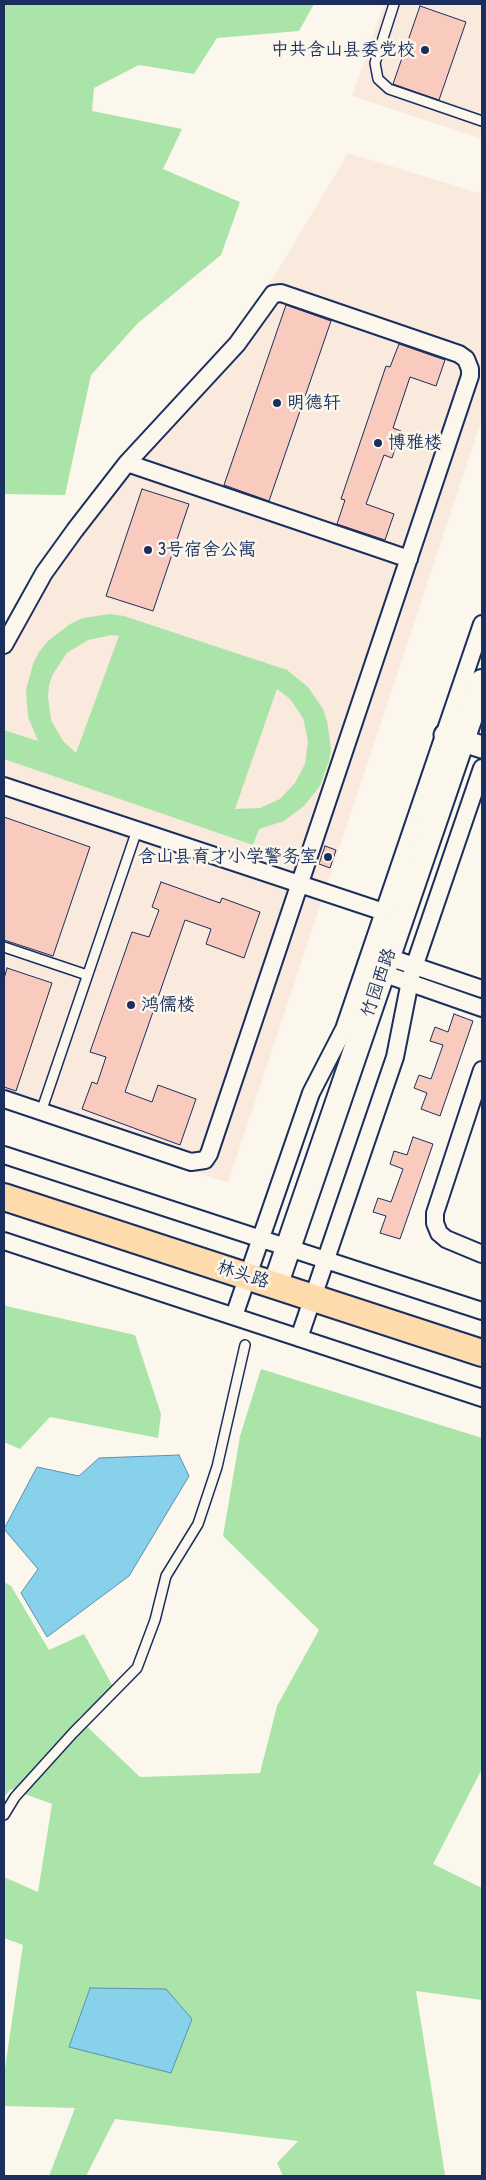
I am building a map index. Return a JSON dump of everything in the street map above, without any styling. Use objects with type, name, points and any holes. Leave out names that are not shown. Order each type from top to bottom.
[{"type":"main road","name":"竹园西路","points":[[275,1286],[482,682]]},
{"type":"main road","name":"林头路","points":[[4,1197],[482,1353]]},
{"type":"street","points":[[4,645],[44,573],[127,463],[237,344],[270,296],[276,292],[459,354],[469,363],[470,376],[209,1154],[205,1160],[191,1162],[4,1099]]},
{"type":"street","points":[[127,463],[409,559]]},
{"type":"street","points":[[234,1316],[310,1093],[344,1029],[463,741],[482,624]]},
{"type":"street","points":[[299,1338],[395,1057],[414,966],[482,768]]},
{"type":"street","points":[[4,786],[401,917]]},
{"type":"street","points":[[385,965],[414,966],[482,990]]},
{"type":"street","points":[[385,965],[410,983],[482,1008]]},
{"type":"street","points":[[482,1070],[436,1213],[435,1223],[439,1233],[446,1240],[482,1254]]},
{"type":"street","points":[[4,1154],[482,1311]]},
{"type":"street","points":[[4,1241],[482,1398]]},
{"type":"lane","points":[[394,4],[374,63],[378,79],[389,89],[482,121]]},
{"type":"lane","points":[[40,1112],[137,830]]},
{"type":"lane","points":[[4,947],[87,975]]},
{"type":"lane","points":[[4,1815],[16,1797],[73,1733],[137,1668],[155,1620],[166,1576],[198,1524],[217,1467],[245,1345]]},
{"type":"shaded area","name":"中共含山县委党校","points":[[384,4],[482,4],[482,139],[352,96]]},
{"type":"shaded area","points":[[348,153],[482,194],[482,419],[228,1183],[4,1107],[4,627],[39,564],[142,433],[231,335],[280,267]]},
{"type":"green space","points":[[4,4],[314,4],[299,31],[217,38],[194,74],[139,65],[94,88],[92,111],[182,129],[163,169],[240,202],[221,255],[138,323],[91,375],[65,495],[4,494]]},
{"type":"green space","points":[[110,614],[124,616],[287,670],[308,687],[323,709],[327,721],[331,748],[329,761],[320,786],[304,806],[284,821],[259,829],[253,845],[4,759],[4,730],[38,741],[28,717],[26,690],[33,664],[39,652],[48,641],[70,624],[83,618]],"holes":[[[112,635],[119,636],[76,753],[63,741],[51,720],[48,697],[49,685],[53,674],[67,653],[88,640]],[[277,689],[290,699],[303,718],[308,741],[305,764],[295,783],[280,799],[260,808],[235,809]]]},
{"type":"green space","points":[[4,1303],[6,1306],[135,1335],[161,1414],[158,1438],[50,1417],[20,1449],[4,1442]]},
{"type":"green space","points":[[261,1369],[482,1438],[482,1769],[433,1864],[482,1888],[482,2000],[416,1991],[445,2175],[283,2176],[277,2163],[298,2141],[115,2119],[86,2176],[49,2176],[75,2108],[4,2106],[4,2075],[23,1945],[4,1938],[4,1877],[38,1892],[52,1804],[11,1789],[4,1797],[4,1582],[11,1586],[49,1650],[84,1634],[116,1692],[78,1718],[140,1777],[260,1773],[277,1706],[319,1630],[223,1536],[240,1436]]},
{"type":"water","points":[[179,1455],[189,1476],[129,1576],[47,1637],[21,1593],[38,1569],[4,1529],[37,1467],[79,1476],[99,1458]]},
{"type":"water","points":[[90,1988],[166,1989],[192,2019],[171,2073],[69,2047]]},
{"type":"building","points":[[420,6],[466,22],[439,100],[393,84]]},
{"type":"building","name":"明德轩","points":[[286,305],[331,321],[269,501],[224,485]]},
{"type":"building","name":"博雅楼","points":[[399,344],[445,360],[436,386],[410,377],[393,428],[401,431],[392,458],[384,455],[366,504],[394,514],[385,540],[337,524],[345,500],[341,499],[386,366],[390,367]]},
{"type":"building","name":"3号宿舍公寓","points":[[142,489],[189,504],[153,611],[106,596]]},
{"type":"building","points":[[4,817],[90,847],[53,956],[4,940]]},
{"type":"building","name":"含山县育才小学警务室","points":[[325,846],[336,850],[330,868],[319,864]]},
{"type":"building","name":"鸿儒楼","points":[[161,882],[220,903],[222,898],[260,912],[244,958],[206,944],[211,929],[185,920],[125,1092],[152,1102],[158,1085],[196,1099],[180,1145],[82,1109],[92,1082],[97,1084],[106,1057],[90,1052],[132,932],[149,937],[159,910],[152,907]]},
{"type":"building","points":[[7,968],[52,983],[16,1091],[4,1087],[4,979]]},
{"type":"building","points":[[454,1014],[473,1021],[440,1116],[421,1109],[427,1093],[414,1088],[419,1075],[431,1079],[443,1045],[430,1041],[435,1027],[448,1032]]},
{"type":"building","points":[[413,1137],[433,1144],[400,1239],[380,1233],[386,1216],[373,1212],[378,1198],[391,1202],[403,1169],[390,1164],[394,1151],[407,1155]]},
{"type":"place","name":"中共含山县委党校","points":[[425,50]]},
{"type":"place","name":"明德轩","points":[[277,403]]},
{"type":"place","name":"博雅楼","points":[[378,443]]},
{"type":"place","name":"3号宿舍公寓","points":[[148,550]]},
{"type":"place","name":"含山县育才小学警务室","points":[[328,857]]},
{"type":"place","name":"鸿儒楼","points":[[131,1005]]}]
